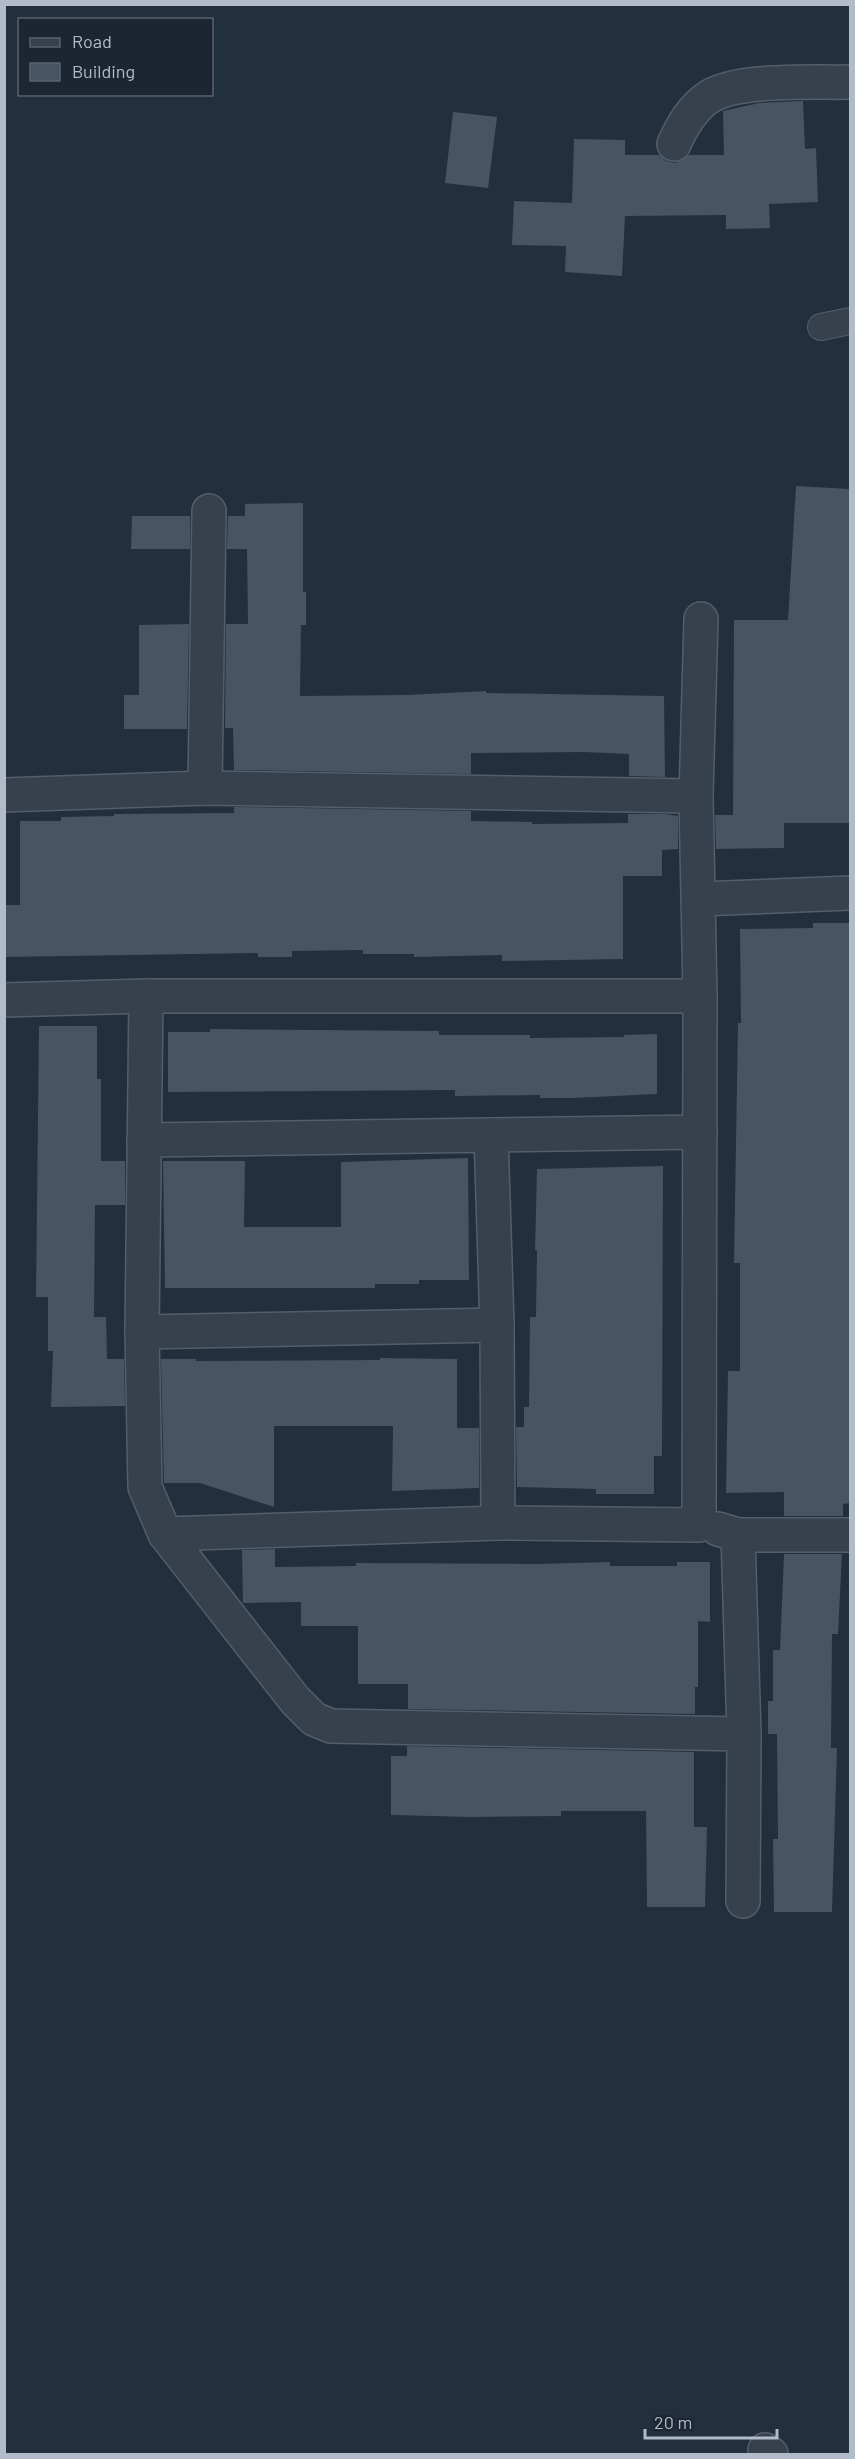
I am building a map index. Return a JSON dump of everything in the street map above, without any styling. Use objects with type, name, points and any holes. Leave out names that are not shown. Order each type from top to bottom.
[{"type":"street","points":[[674,144],[693,112],[708,98],[723,90],[752,85],[850,82]]},
{"type":"street","points":[[205,788],[209,511]]},
{"type":"street","points":[[699,1524],[700,898],[696,796],[701,619]]},
{"type":"street","points":[[4,795],[205,788],[696,796]]},
{"type":"street","points":[[700,898],[850,893]]},
{"type":"street","points":[[4,1000],[146,996],[700,996]]},
{"type":"street","points":[[146,996],[142,1332],[145,1487],[165,1534],[295,1700],[315,1719],[331,1726],[744,1734]]},
{"type":"street","points":[[144,1140],[700,1132]]},
{"type":"street","points":[[491,1135],[497,1325],[498,1523]]},
{"type":"street","points":[[142,1332],[497,1325]]},
{"type":"street","points":[[165,1534],[498,1523],[699,1524],[738,1534],[850,1535]]},
{"type":"street","points":[[738,1534],[744,1734],[743,1901]]},
{"type":"lane","points":[[821,327],[850,321]]},
{"type":"building","points":[[803,101],[805,149],[816,148],[818,202],[769,204],[770,228],[726,229],[726,215],[625,216],[622,276],[565,272],[566,246],[512,245],[514,201],[572,203],[574,139],[625,140],[625,155],[659,155],[666,161],[675,163],[689,155],[724,155],[723,111],[759,103]]},
{"type":"building","points":[[453,112],[497,117],[488,188],[445,183]]},
{"type":"building","points":[[796,486],[850,489],[850,823],[784,823],[784,848],[716,849],[715,815],[733,815],[734,620],[788,620]]},
{"type":"building","points":[[303,503],[303,592],[306,592],[306,625],[301,625],[300,696],[406,695],[486,691],[486,693],[664,696],[665,777],[629,776],[629,754],[584,752],[471,753],[471,774],[234,770],[233,728],[225,728],[226,624],[248,624],[247,549],[227,549],[228,516],[245,516],[245,504]]},
{"type":"building","points":[[132,516],[190,516],[190,549],[131,549]]},
{"type":"building","points":[[189,624],[187,729],[124,729],[124,695],[139,695],[139,625]]},
{"type":"building","points":[[234,807],[471,811],[471,821],[532,822],[532,824],[628,823],[628,814],[665,814],[678,816],[678,849],[662,850],[662,876],[623,876],[623,959],[502,961],[502,955],[414,957],[414,954],[363,954],[363,950],[292,951],[292,957],[258,957],[258,953],[4,957],[4,905],[20,905],[20,821],[61,821],[61,817],[114,816],[114,814],[234,813]]},
{"type":"building","points":[[813,923],[850,923],[850,1503],[843,1504],[843,1516],[784,1516],[784,1492],[726,1493],[728,1371],[740,1371],[740,1263],[734,1263],[738,1023],[741,1023],[740,929],[813,928]]},
{"type":"building","points":[[39,1026],[97,1026],[97,1079],[101,1079],[101,1161],[125,1161],[125,1205],[95,1205],[94,1317],[106,1317],[107,1359],[124,1359],[125,1406],[51,1407],[53,1351],[48,1351],[48,1297],[36,1297]]},
{"type":"building","points":[[210,1029],[439,1031],[439,1035],[530,1035],[530,1038],[624,1037],[624,1035],[657,1034],[657,1094],[540,1098],[540,1095],[455,1096],[455,1090],[168,1092],[168,1032],[210,1032]]},
{"type":"building","points":[[468,1158],[469,1280],[419,1280],[419,1284],[375,1284],[375,1288],[165,1288],[163,1161],[245,1161],[244,1227],[341,1227],[341,1162]]},
{"type":"building","points":[[663,1166],[662,1456],[654,1456],[654,1494],[596,1494],[596,1489],[517,1487],[516,1427],[524,1427],[524,1407],[529,1407],[530,1317],[536,1317],[537,1169]]},
{"type":"building","points":[[380,1358],[457,1359],[457,1428],[479,1428],[479,1488],[392,1491],[393,1426],[274,1426],[274,1507],[200,1483],[164,1483],[161,1359],[196,1359],[196,1361],[380,1360]]},
{"type":"building","points":[[275,1549],[275,1567],[356,1566],[356,1563],[610,1562],[610,1566],[677,1566],[677,1562],[710,1562],[710,1622],[698,1621],[698,1687],[695,1687],[695,1714],[408,1709],[408,1684],[358,1684],[358,1626],[301,1626],[301,1602],[243,1603],[242,1550]]},
{"type":"building","points":[[784,1554],[842,1554],[838,1634],[832,1634],[831,1748],[837,1748],[832,1912],[774,1912],[773,1839],[778,1839],[777,1734],[768,1734],[768,1701],[773,1701],[773,1650],[780,1650]]},
{"type":"building","points":[[407,1746],[694,1752],[694,1827],[707,1827],[705,1907],[647,1907],[646,1811],[561,1811],[561,1816],[391,1815],[391,1756],[407,1756]]}]
